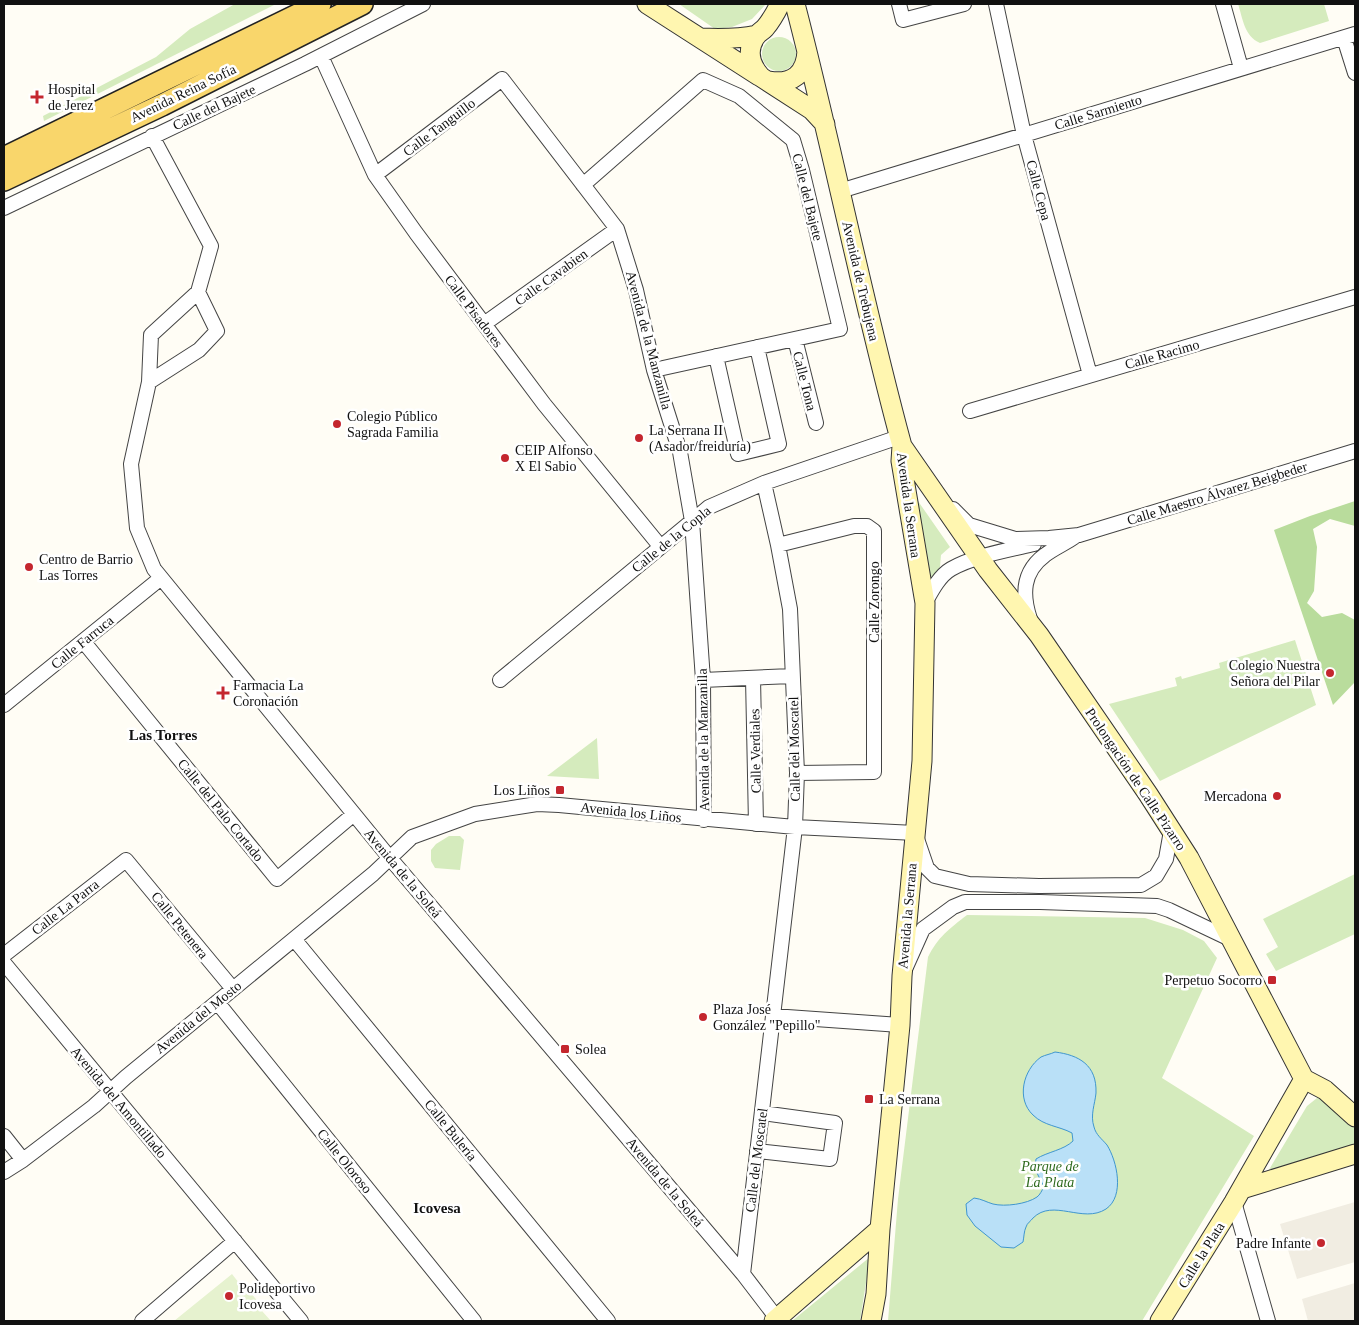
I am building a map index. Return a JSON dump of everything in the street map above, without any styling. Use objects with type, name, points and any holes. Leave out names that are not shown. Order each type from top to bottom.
[{"type":"main road","name":"Avenida Reina Sofía","points":[[4,158],[320,4]]},
{"type":"main road","name":"Avenida Reina Sofía","points":[[4,180],[162,105],[362,4]]},
{"type":"main road","points":[[647,4],[812,110],[825,124]]},
{"type":"main road","points":[[700,38],[721,40],[741,38],[761,32],[773,26],[782,25],[792,28],[799,34],[806,46],[807,61],[803,70],[788,81],[778,83],[765,79],[755,70],[750,52],[752,43],[761,32],[780,4]]},
{"type":"main road","name":"Avenida de Trebujena","points":[[795,4],[901,441]]},
{"type":"main road","name":"Prolongación de Calle Pizarro","points":[[901,441],[929,486],[980,558],[1032,626],[1148,794],[1189,858],[1304,1079]]},
{"type":"main road","name":"Avenida la Serrana","points":[[871,1321],[876,1294],[880,1229],[900,1025],[902,976],[922,761],[925,603],[901,461],[901,441]]},
{"type":"main road","points":[[1304,1079],[1325,1090],[1355,1116]]},
{"type":"main road","name":"Calle la Plata","points":[[1160,1321],[1238,1195],[1304,1079]]},
{"type":"main road","points":[[1238,1195],[1355,1154]]},
{"type":"main road","points":[[777,1320],[880,1229]]},
{"type":"street","name":"Calle del Bajete","points":[[4,208],[321,56],[424,4]]},
{"type":"street","points":[[899,4],[903,20],[964,4]]},
{"type":"street","name":"Calle Cepa","points":[[996,4],[1024,135],[1090,375]]},
{"type":"street","points":[[1223,4],[1241,68]]},
{"type":"street","points":[[1350,36],[1355,73]]},
{"type":"street","name":"Calle Sarmiento","points":[[840,190],[1350,36]]},
{"type":"street","name":"Calle Pisadores","points":[[321,56],[376,175],[416,233],[544,404],[660,546]]},
{"type":"street","name":"Calle Tanguillo","points":[[376,175],[502,78]]},
{"type":"street","name":"Avenida de la Manzanilla","points":[[502,78],[617,229],[636,290],[654,370],[680,452],[692,521],[703,680],[704,820]]},
{"type":"street","name":"Calle del Bajete","points":[[583,184],[703,80],[740,96],[793,140],[840,329],[654,370]]},
{"type":"street","points":[[149,382],[199,350],[216,331],[198,292],[211,246],[152,136]]},
{"type":"street","name":"Calle Cavabien","points":[[484,324],[617,229]]},
{"type":"street","name":"Avenida de la Soleá","points":[[198,292],[150,335],[149,382],[131,464],[138,528],[154,569],[389,857],[743,1274],[777,1320]]},
{"type":"street","name":"Calle Racimo","points":[[970,411],[1355,297]]},
{"type":"street","name":"Calle Tona","points":[[795,339],[816,423]]},
{"type":"street","points":[[716,356],[738,454],[779,444],[757,347]]},
{"type":"street","name":"Calle de la Copla","points":[[500,680],[709,507],[764,483],[901,441]]},
{"type":"street","name":"Calle Maestro Álvarez Beigbeder","points":[[929,486],[969,525],[1015,539],[1078,535],[1355,451]]},
{"type":"street","name":"Calle del Moscatel","points":[[743,1274],[795,828],[797,773],[790,609],[764,483]]},
{"type":"street","name":"Calle Zorongo","points":[[778,545],[854,526],[867,526],[874,531],[874,772],[797,773]]},
{"type":"street","name":"Calle Maestro Álvarez Beigbeder","points":[[1032,626],[1024,598],[1025,585],[1033,566],[1045,554],[1078,535]]},
{"type":"street","name":"Calle Maestro Álvarez Beigbeder","points":[[980,558],[1064,536]]},
{"type":"street","points":[[925,603],[932,590],[950,570],[980,558]]},
{"type":"street","name":"Calle Farruca","points":[[4,705],[161,578]]},
{"type":"street","name":"Calle del Palo Cortado","points":[[83,641],[277,879],[354,814]]},
{"type":"street","points":[[703,680],[792,676]]},
{"type":"street","name":"Calle Verdiales","points":[[753,678],[756,824]]},
{"type":"street","name":"Avenida los Liños","points":[[389,857],[412,837],[441,825],[475,814],[537,804],[795,828],[915,833]]},
{"type":"street","points":[[915,833],[927,868],[935,876],[969,884],[1058,886],[1141,885],[1156,876],[1166,859],[1171,831]]},
{"type":"street","name":"Avenida del Mosto","points":[[4,1172],[23,1160],[94,1106],[373,874],[389,857]]},
{"type":"street","name":"Calle La Parra","points":[[4,955],[126,860]]},
{"type":"street","name":"Calle Petenera","points":[[126,860],[233,989]]},
{"type":"street","points":[[902,976],[923,929],[953,907],[966,902],[1040,902],[1157,906],[1230,939]]},
{"type":"street","name":"Calle Bulería","points":[[294,939],[608,1321]]},
{"type":"street","name":"Avenida del Amontillado","points":[[4,963],[301,1321]]},
{"type":"street","name":"Calle Oloroso","points":[[217,1002],[474,1321]]},
{"type":"street","points":[[773,1016],[900,1025]]},
{"type":"street","points":[[757,1152],[830,1159],[835,1122],[762,1112]]},
{"type":"street","points":[[4,1136],[23,1160]]},
{"type":"street","points":[[1238,1195],[1268,1321]]},
{"type":"street","points":[[142,1321],[235,1241]]},
{"type":"green space","points":[[235,4],[276,4],[44,121],[43,116],[156,57],[190,29]]},
{"type":"green space","points":[[679,4],[766,4],[752,19],[732,27],[715,29]]},
{"type":"green space","points":[[1238,4],[1324,4],[1329,21],[1260,43],[1247,32]]},
{"type":"green space","points":[[779,37],[786,38],[791,42],[795,47],[795,61],[791,66],[786,70],[779,71],[772,70],[767,66],[763,61],[762,54],[763,47],[767,42],[772,38]]},
{"type":"green space","points":[[911,491],[950,547],[941,555],[940,567],[924,588]]},
{"type":"green space","points":[[1355,501],[1355,526],[1330,519],[1313,529],[1317,547],[1314,591],[1307,603],[1322,617],[1342,613],[1355,620],[1355,682],[1333,705],[1274,530]]},
{"type":"green space","points":[[1295,640],[1316,705],[1160,781],[1109,704],[1177,686],[1175,678],[1181,676],[1182,679],[1220,668],[1219,663]]},
{"type":"green space","points":[[597,738],[599,779],[547,776]]},
{"type":"green space","points":[[449,836],[460,836],[464,840],[460,870],[435,868],[431,861],[431,850],[436,844]]},
{"type":"green space","points":[[1355,874],[1355,934],[1276,971],[1266,954],[1278,947],[1263,919]]},
{"type":"green space","name":"Parque de La Plata","points":[[967,915],[1145,918],[1183,930],[1204,941],[1217,958],[1162,1078],[1254,1136],[1142,1321],[888,1321],[898,1199],[928,957],[945,934]]},
{"type":"green space","points":[[1317,1098],[1322,1098],[1355,1125],[1355,1147],[1267,1173],[1307,1106]]},
{"type":"green space","points":[[870,1257],[860,1321],[792,1321]]},
{"type":"green space","name":"Polideportivo Icovesa","points":[[232,1274],[239,1283],[241,1281],[264,1309],[262,1311],[271,1321],[174,1321]]},
{"type":"shaded area","name":"Padre Infante","points":[[1355,1202],[1355,1262],[1297,1279],[1280,1224]]},
{"type":"shaded area","points":[[1355,1283],[1355,1321],[1308,1321],[1302,1299]]},
{"type":"water","points":[[1055,1052],[1064,1053],[1079,1059],[1085,1063],[1093,1075],[1096,1083],[1096,1093],[1093,1123],[1096,1132],[1107,1145],[1114,1160],[1117,1178],[1116,1196],[1106,1209],[1097,1213],[1088,1214],[1059,1210],[1041,1212],[1027,1224],[1023,1242],[1014,1248],[1001,1247],[975,1226],[967,1215],[966,1204],[974,1198],[998,1205],[1010,1205],[1037,1197],[1044,1187],[1035,1169],[1036,1159],[1065,1147],[1073,1141],[1072,1133],[1037,1119],[1028,1108],[1023,1093],[1026,1077],[1030,1069],[1041,1057]]},
{"type":"place","name":"Hospital de Jerez","points":[[37,97]]},
{"type":"place","name":"Colegio Público Sagrada Familia","points":[[337,424]]},
{"type":"place","name":"La Serrana II (Asador/freiduría)","points":[[639,438]]},
{"type":"place","name":"CEIP Alfonso X El Sabio","points":[[505,458]]},
{"type":"place","name":"Centro de Barrio Las Torres","points":[[29,567]]},
{"type":"place","name":"Colegio Nuestra Señora del Pilar","points":[[1330,673]]},
{"type":"place","name":"Farmacia La Coronación","points":[[223,693]]},
{"type":"place","name":"Los Liños","points":[[560,790]]},
{"type":"place","name":"Mercadona","points":[[1277,796]]},
{"type":"place","name":"Perpetuo Socorro","points":[[1272,980]]},
{"type":"place","name":"Plaza José González \"Pepillo\"","points":[[703,1017]]},
{"type":"place","name":"Solea","points":[[565,1049]]},
{"type":"place","name":"La Serrana","points":[[869,1099]]},
{"type":"place","name":"Padre Infante","points":[[1321,1243]]},
{"type":"place","name":"Polideportivo Icovesa","points":[[229,1296]]},
{"type":"district","name":"Las Torres","points":[[163,735]]},
{"type":"district","name":"Icovesa","points":[[437,1208]]}]
